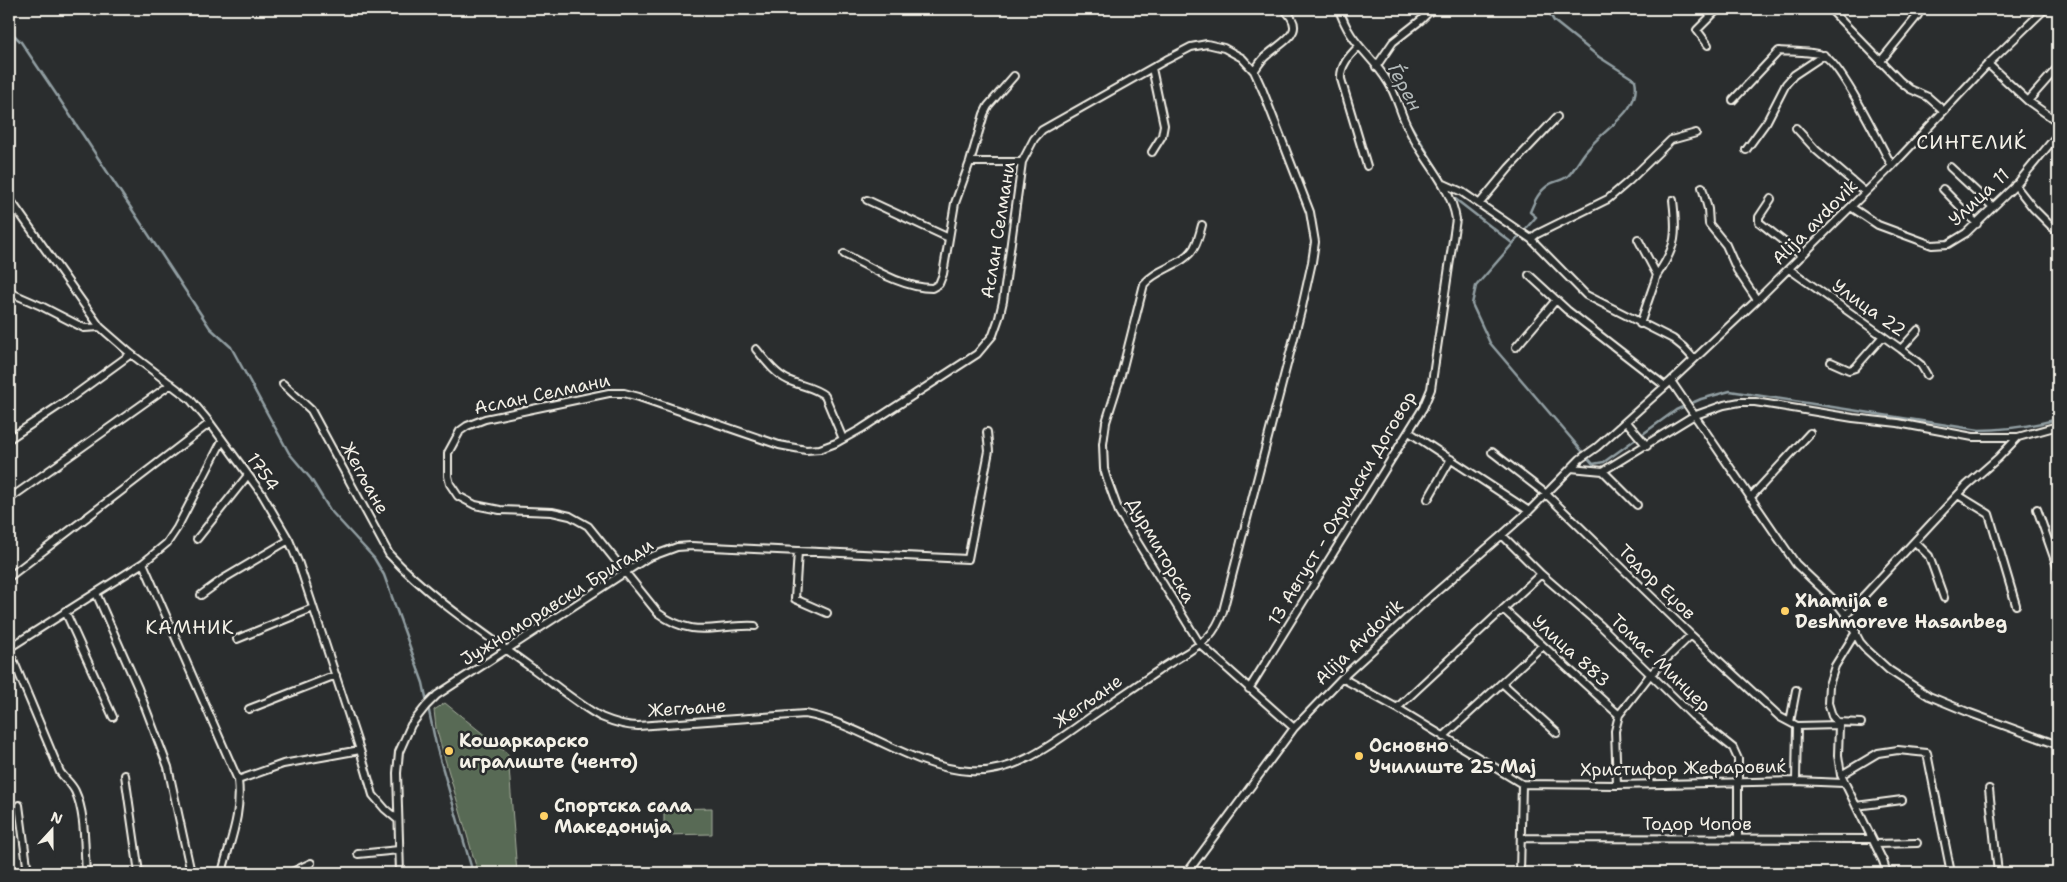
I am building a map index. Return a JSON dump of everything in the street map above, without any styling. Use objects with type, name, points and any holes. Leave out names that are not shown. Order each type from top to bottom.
[{"type":"street","points":[[1254,71],[1264,57],[1289,38],[1295,30],[1294,23],[1284,9]]},
{"type":"street","name":"13 Август - Охридски Договор","points":[[1249,689],[1423,408],[1431,389],[1456,219],[1451,197],[1408,129],[1387,81],[1349,34],[1339,9]]},
{"type":"street","points":[[1376,67],[1393,42],[1432,9]]},
{"type":"street","points":[[1708,45],[1697,30],[1718,9]]},
{"type":"street","points":[[1830,9],[1900,82],[1928,97],[1944,112]]},
{"type":"street","name":"Alija avdovik","points":[[1580,459],[1597,447],[1671,381],[1757,300],[1892,166],[1988,64],[2045,9]]},
{"type":"street","points":[[1880,62],[1918,15]]},
{"type":"street","name":"Аслан Селмани","points":[[625,572],[602,541],[588,526],[570,516],[552,512],[500,510],[475,505],[458,496],[450,484],[447,468],[448,454],[460,431],[485,418],[595,395],[617,393],[639,397],[779,445],[806,450],[820,448],[843,439],[977,354],[993,335],[1001,310],[1022,162],[1034,138],[1042,130],[1152,68],[1191,48],[1207,44],[1224,48],[1242,58],[1254,71],[1264,91],[1310,212],[1315,242],[1302,307],[1224,611],[1216,627],[1200,644]]},
{"type":"street","points":[[1358,47],[1344,63],[1340,79],[1367,166]]},
{"type":"street","points":[[1733,100],[1779,50],[1824,55],[1831,60],[1851,90],[1892,166]]},
{"type":"street","points":[[1746,150],[1767,121],[1786,84],[1794,76],[1824,55]]},
{"type":"street","points":[[1988,64],[2028,101],[2058,122]]},
{"type":"street","points":[[2028,101],[2058,67]]},
{"type":"street","points":[[1152,68],[1164,125],[1162,136],[1152,152]]},
{"type":"street","points":[[844,254],[898,279],[926,288],[932,288],[941,280],[955,203],[970,162],[984,114],[988,106],[1014,76]]},
{"type":"street","points":[[1480,203],[1498,179],[1557,117]]},
{"type":"street","points":[[1796,128],[1816,150],[1865,192]]},
{"type":"street","points":[[1529,237],[1608,199],[1630,181],[1671,140],[1696,134]]},
{"type":"street","name":"Улица 11","points":[[1850,207],[1878,225],[1932,245],[1948,244],[1966,233],[1994,208],[2058,134]]},
{"type":"street","points":[[970,162],[1022,162]]},
{"type":"street","points":[[1950,167],[1994,208]]},
{"type":"street","points":[[1444,184],[1480,203],[1529,237],[1586,295],[1678,343],[1694,359]]},
{"type":"street","points":[[2015,185],[2033,208],[2058,233]]},
{"type":"street","points":[[1702,187],[1708,209],[1709,224],[1726,246],[1737,270],[1757,300]]},
{"type":"street","points":[[1943,189],[1977,224]]},
{"type":"street","name":"1754","points":[[9,198],[100,327],[131,354],[190,399],[210,423],[248,475],[289,540],[336,675],[373,795],[398,820]]},
{"type":"street","points":[[1770,199],[1759,217],[1759,222],[1802,256]]},
{"type":"street","points":[[867,200],[949,238]]},
{"type":"street","points":[[1640,324],[1657,275],[1670,257],[1673,246],[1676,226],[1672,200]]},
{"type":"street","name":"Дурмиторска","points":[[1202,226],[1195,247],[1188,256],[1149,277],[1144,284],[1121,375],[1106,422],[1103,444],[1104,469],[1120,512],[1200,644],[1294,728]]},
{"type":"street","points":[[1638,238],[1657,275]]},
{"type":"street","name":"Улица 22","points":[[1789,269],[1901,349],[1921,365],[1927,375]]},
{"type":"street","points":[[1529,275],[1556,300],[1665,386]]},
{"type":"street","points":[[9,292],[84,328],[100,327]]},
{"type":"street","points":[[1516,347],[1556,300]]},
{"type":"street","points":[[1901,349],[1918,330]]},
{"type":"street","points":[[1831,362],[1849,370],[1855,368],[1883,336]]},
{"type":"street","points":[[756,349],[786,380],[820,392],[824,396],[843,439]]},
{"type":"street","points":[[9,439],[72,397],[131,354]]},
{"type":"street","points":[[1671,381],[1693,416],[1796,564],[1835,601],[1846,615],[1860,642],[1875,657],[1889,670],[1929,696],[1970,714],[2058,745]]},
{"type":"street","points":[[9,499],[171,384]]},
{"type":"street","name":"Жегљане","points":[[283,384],[310,410],[389,554],[420,584],[507,650],[600,716],[626,726],[805,714],[828,720],[940,767],[970,771],[990,770],[1016,763],[1046,749],[1166,665],[1200,644]]},
{"type":"street","points":[[1603,472],[1693,416],[1724,405],[1740,402],[1755,402],[1853,418],[1898,423],[1973,437],[2018,437],[2058,426]]},
{"type":"street","points":[[1626,421],[1646,444]]},
{"type":"street","points":[[9,577],[210,423]]},
{"type":"street","name":"Јужноморавски Бригади","points":[[400,873],[397,773],[399,752],[411,725],[437,695],[647,558],[677,547],[730,547],[968,559],[989,452],[987,432]]},
{"type":"street","points":[[1409,432],[1530,511]]},
{"type":"street","points":[[1750,498],[1810,434]]},
{"type":"street","points":[[1846,615],[1958,494],[2018,437]]},
{"type":"street","points":[[86,873],[78,798],[71,784],[60,772],[9,649],[65,611],[143,563],[167,543],[177,528],[222,441]]},
{"type":"street","name":"Тодор Еџов","points":[[1492,452],[1545,493],[1691,635],[1650,675],[1618,715]]},
{"type":"street","points":[[1428,499],[1451,459]]},
{"type":"street","name":"Alija Avdovik","points":[[1187,873],[1294,728],[1342,678],[1418,607],[1530,511],[1545,493],[1580,459]]},
{"type":"street","points":[[1571,468],[1603,472],[1637,505]]},
{"type":"street","points":[[197,539],[248,475]]},
{"type":"street","points":[[1958,494],[1989,514],[2016,605]]},
{"type":"street","points":[[2036,509],[2058,569]]},
{"type":"street","name":"Томас Минцер","points":[[1502,535],[1541,574],[1600,625],[1693,716],[1733,748],[1738,759],[1738,838]]},
{"type":"street","points":[[201,594],[289,540]]},
{"type":"street","points":[[1915,542],[1929,556],[1944,598]]},
{"type":"street","points":[[798,551],[795,599],[827,613]]},
{"type":"street","points":[[143,563],[238,780],[240,808],[222,873]]},
{"type":"street","name":"Јужноморавски Бригади","points":[[625,572],[658,613],[672,623],[694,630],[737,625],[755,626]]},
{"type":"street","points":[[1397,708],[1541,574]]},
{"type":"street","points":[[96,593],[138,688],[168,768],[191,873]]},
{"type":"street","points":[[237,639],[313,608]]},
{"type":"street","name":"Улица 883","points":[[1503,609],[1618,715]]},
{"type":"street","points":[[65,611],[113,717]]},
{"type":"street","points":[[1856,632],[1835,666],[1829,685],[1828,704],[1832,716],[1838,723],[1838,755],[1841,775],[1887,873]]},
{"type":"street","points":[[1691,635],[1780,717],[1797,726],[1862,723]]},
{"type":"street","points":[[1443,736],[1542,646]]},
{"type":"street","points":[[249,710],[336,675]]},
{"type":"street","points":[[1342,678],[1397,708],[1522,784],[1520,873]]},
{"type":"street","points":[[1502,683],[1557,734]]},
{"type":"street","points":[[1790,722],[1796,690]]},
{"type":"street","points":[[1617,785],[1616,731],[1618,715]]},
{"type":"street","points":[[1796,781],[1797,726]]},
{"type":"street","points":[[238,780],[283,764],[360,750]]},
{"type":"street","points":[[1841,775],[1878,752],[1898,750],[1927,753],[1952,873]]},
{"type":"street","points":[[125,776],[138,873]]},
{"type":"street","name":"Христифор Жефаровиќ","points":[[1522,784],[1617,785],[1796,781],[1844,783]]},
{"type":"street","points":[[1989,789],[1998,873]]},
{"type":"street","points":[[1856,806],[1902,800]]},
{"type":"street","points":[[19,804],[28,873]]},
{"type":"street","name":"Тодор Чопов","points":[[1521,838],[1738,838],[1917,843]]},
{"type":"street","points":[[358,854],[398,850]]},
{"type":"street","points":[[290,873],[311,863]]},
{"type":"green space","points":[[445,703],[508,754],[517,873],[478,873],[436,728],[434,710]]},
{"type":"green space","points":[[712,808],[712,834],[664,835],[664,809]]},
{"type":"waterway","name":"Ѓерен","points":[[1343,9],[1353,33]]},
{"type":"waterway","points":[[1547,9],[1554,21],[1599,57],[1635,80],[1636,91],[1633,100],[1621,118],[1586,151],[1568,176],[1550,184],[1540,193],[1530,212],[1536,217],[1476,286],[1472,304],[1490,343],[1593,464],[1604,462],[1676,410],[1701,399],[1730,391],[1979,430],[2019,427],[2058,419]]},
{"type":"waterway","points":[[9,30],[21,42],[210,328],[231,347],[289,453],[311,479],[330,510],[374,558],[384,575],[423,683],[437,749],[473,873]]},
{"type":"waterway","name":"Ѓерен","points":[[1407,119],[1438,170]]},
{"type":"waterway","points":[[1454,198],[1512,243]]},
{"type":"place","name":"Xhamija e Deshmoreve Hasanbeg","points":[[1785,611]]},
{"type":"place","name":"Кошаркарско игралиште (ченто)","points":[[449,751]]},
{"type":"place","name":"Основно Училиште 25 Мај","points":[[1359,756]]},
{"type":"place","name":"Спортска сала Македонија","points":[[544,816]]},
{"type":"district","name":"СИНГЕЛИЌ","points":[[1972,142]]},
{"type":"district","name":"КАМНИК","points":[[190,627]]}]
